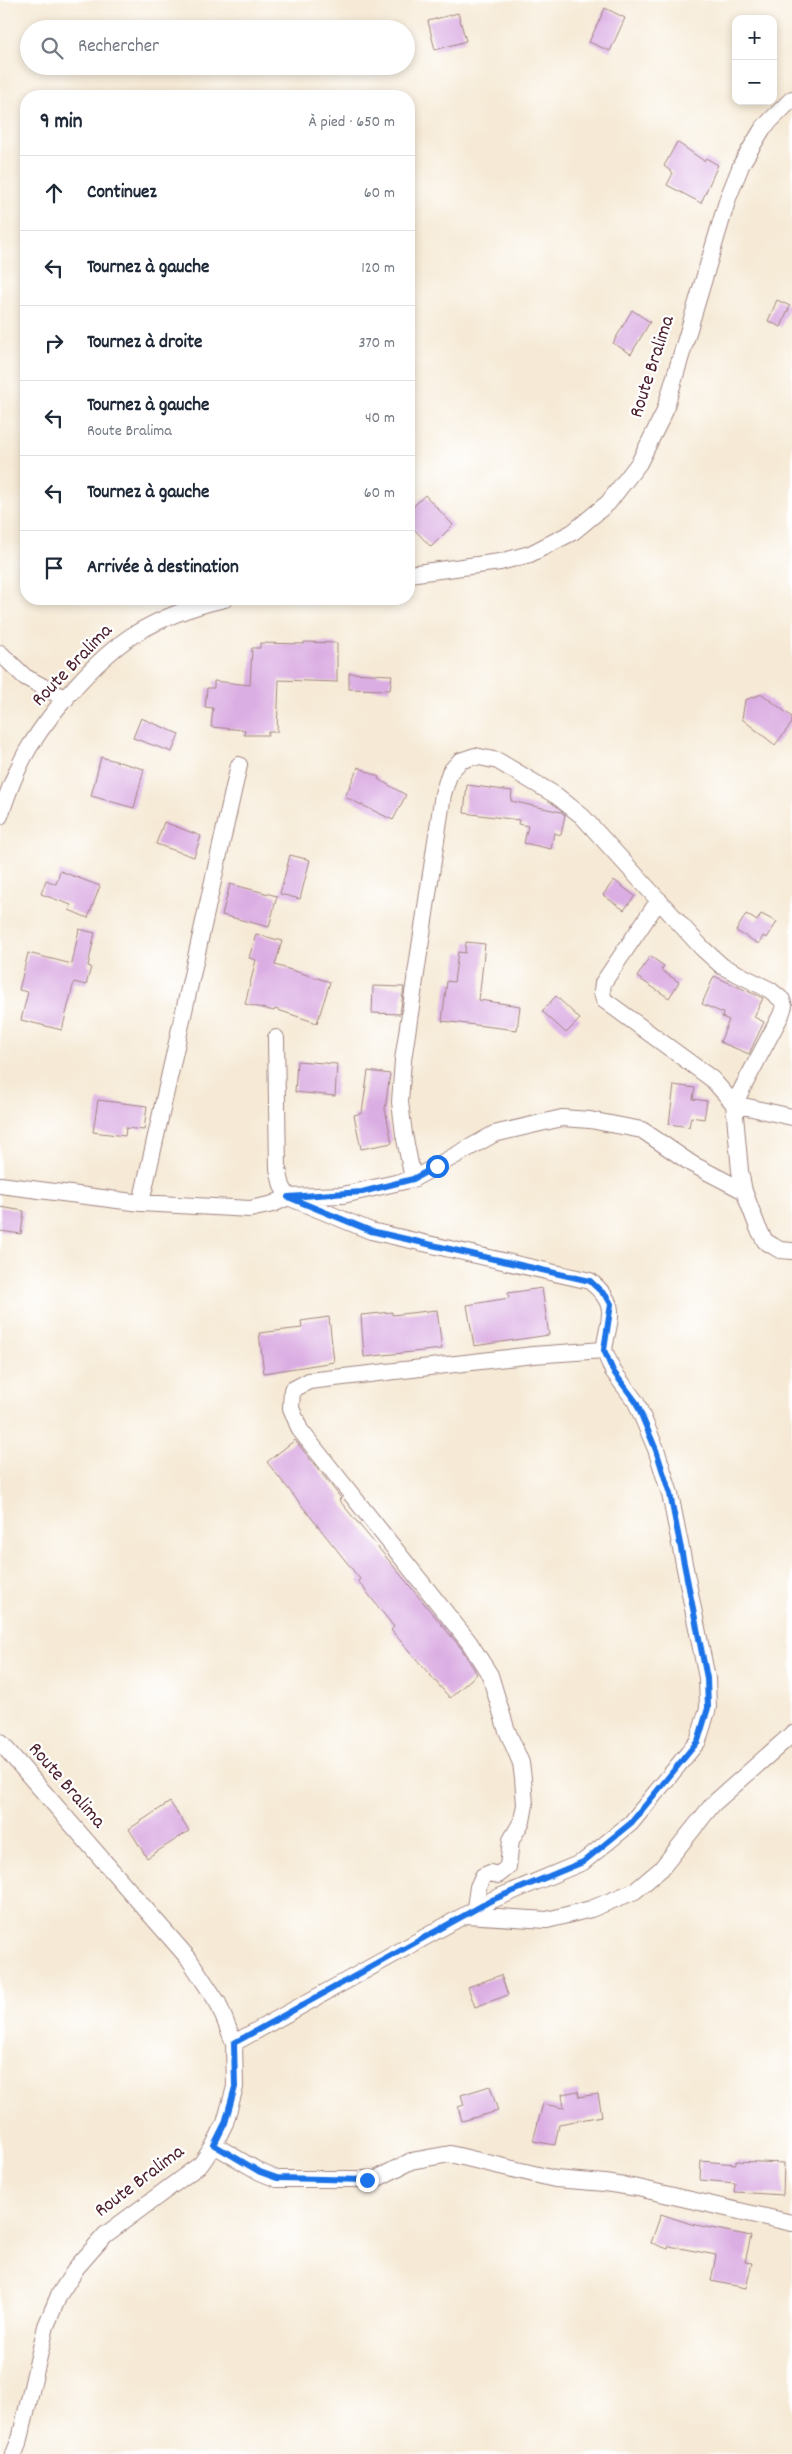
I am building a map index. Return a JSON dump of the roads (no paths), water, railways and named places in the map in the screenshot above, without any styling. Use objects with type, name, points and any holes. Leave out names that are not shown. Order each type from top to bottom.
[{"type":"street","name":"Route Bralima","points":[[415,573],[500,562],[530,554],[573,532],[608,503],[639,463],[664,413],[728,198],[742,163],[763,128],[792,99]]},
{"type":"street","name":"Route Bralima","points":[[0,816],[11,784],[30,747],[66,699],[100,663],[133,636],[176,613],[203,605]]},
{"type":"street","points":[[0,653],[25,676],[66,699]]},
{"type":"street","points":[[413,1179],[400,1102],[403,1060],[443,794],[450,772],[460,761],[475,756],[498,762],[557,796],[582,816],[702,948],[722,966],[770,990],[782,1000],[784,1006],[734,1104],[739,1161],[744,1191],[758,1228],[765,1241],[780,1250],[792,1251]]},
{"type":"street","points":[[141,1202],[239,765]]},
{"type":"street","points":[[659,900],[603,983],[602,992],[604,1000],[712,1079],[734,1104],[792,1117]]},
{"type":"street","points":[[234,2043],[470,1912],[583,1862],[631,1823],[698,1741],[708,1708],[707,1678],[670,1494],[656,1450],[636,1402],[613,1371],[604,1350],[611,1304],[607,1297],[590,1281],[371,1231],[288,1197],[282,1186],[278,1169],[276,1038]]},
{"type":"street","points":[[0,1185],[141,1202],[250,1209],[273,1204],[288,1197],[343,1195],[413,1179],[494,1134],[562,1118],[590,1120],[642,1130],[692,1164],[744,1191]]},
{"type":"street","points":[[470,1912],[483,1876],[490,1873],[498,1875],[508,1867],[511,1840],[524,1814],[521,1763],[506,1728],[490,1675],[469,1642],[300,1430],[290,1408],[292,1390],[309,1381],[533,1355],[604,1350]]},
{"type":"street","points":[[470,1912],[547,1920],[590,1909],[635,1891],[661,1869],[713,1804],[792,1734]]},
{"type":"street","name":"Route Bralima","points":[[0,1742],[189,1959],[218,2004],[234,2043],[235,2087],[225,2123],[214,2145],[201,2164],[105,2235],[77,2267],[58,2295],[46,2326],[20,2439],[14,2454]]},
{"type":"street","points":[[214,2145],[260,2172],[277,2178],[376,2179],[411,2161],[450,2154],[555,2179],[638,2188],[792,2223]]}]
